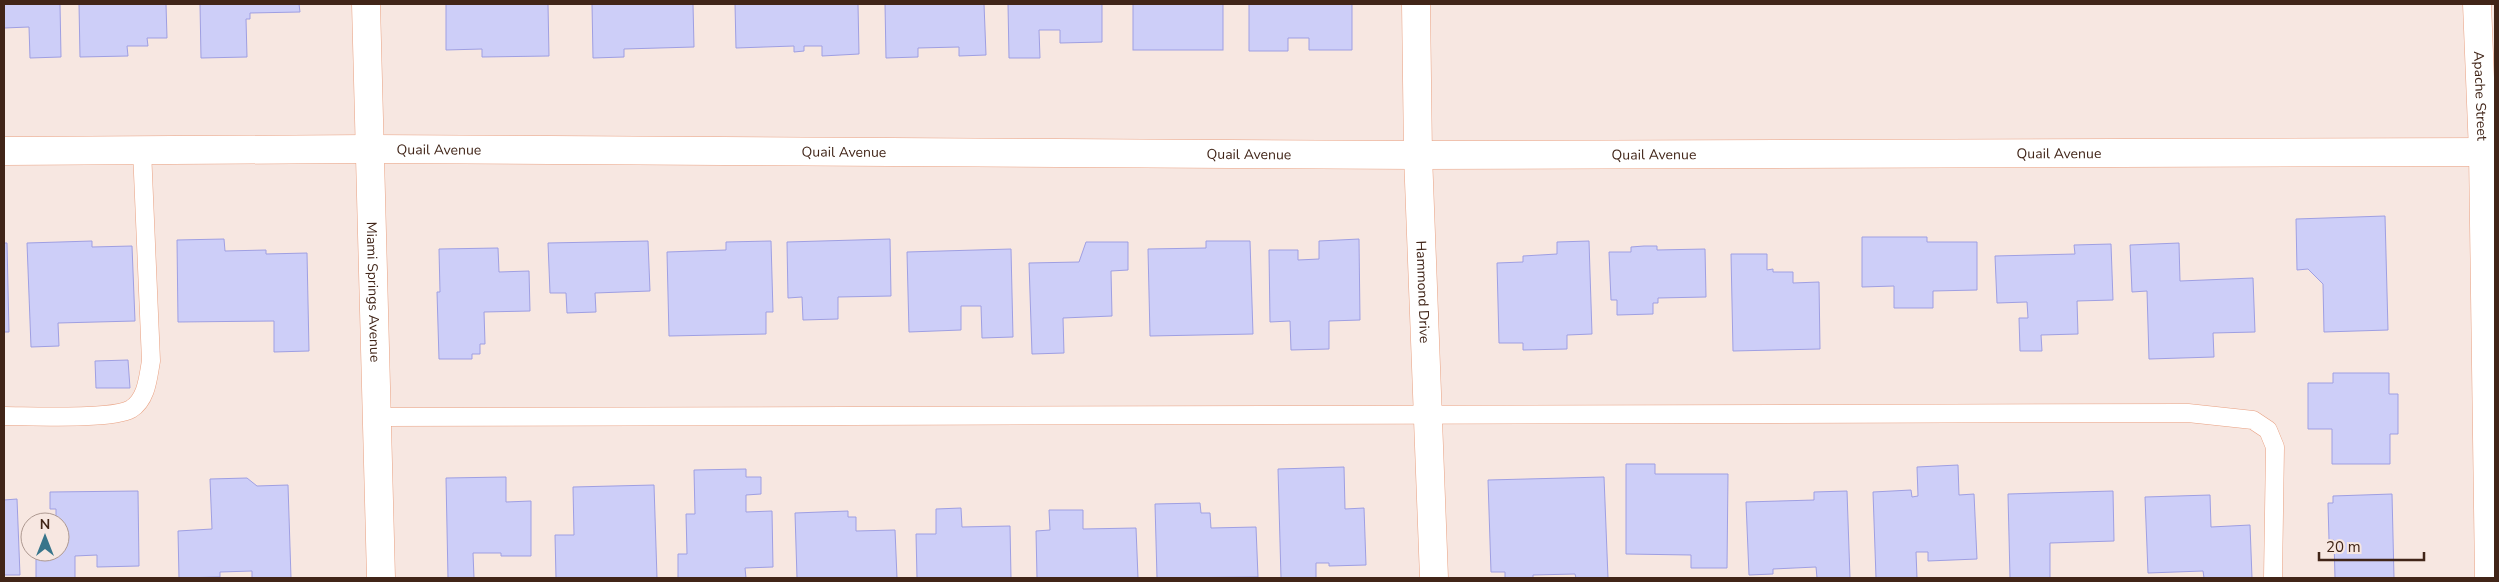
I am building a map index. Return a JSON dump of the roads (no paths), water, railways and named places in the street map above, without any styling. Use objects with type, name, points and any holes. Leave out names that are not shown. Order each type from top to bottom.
[{"type":"street","name":"Miami Springs Avenue","points":[[366,4],[381,578]]},
{"type":"street","name":"Hammond Drive","points":[[1416,4],[1418,155],[1434,578]]},
{"type":"street","name":"Apache Street","points":[[2478,4],[2489,152],[2489,578]]},
{"type":"street","name":"Quail Avenue","points":[[4,151],[370,150],[1418,155],[2489,152]]},
{"type":"lane","points":[[4,416],[112,415],[132,409],[145,392],[150,361],[142,150]]},
{"type":"lane","points":[[377,417],[2188,414],[2253,420],[2268,430],[2275,447],[2273,578]]}]
